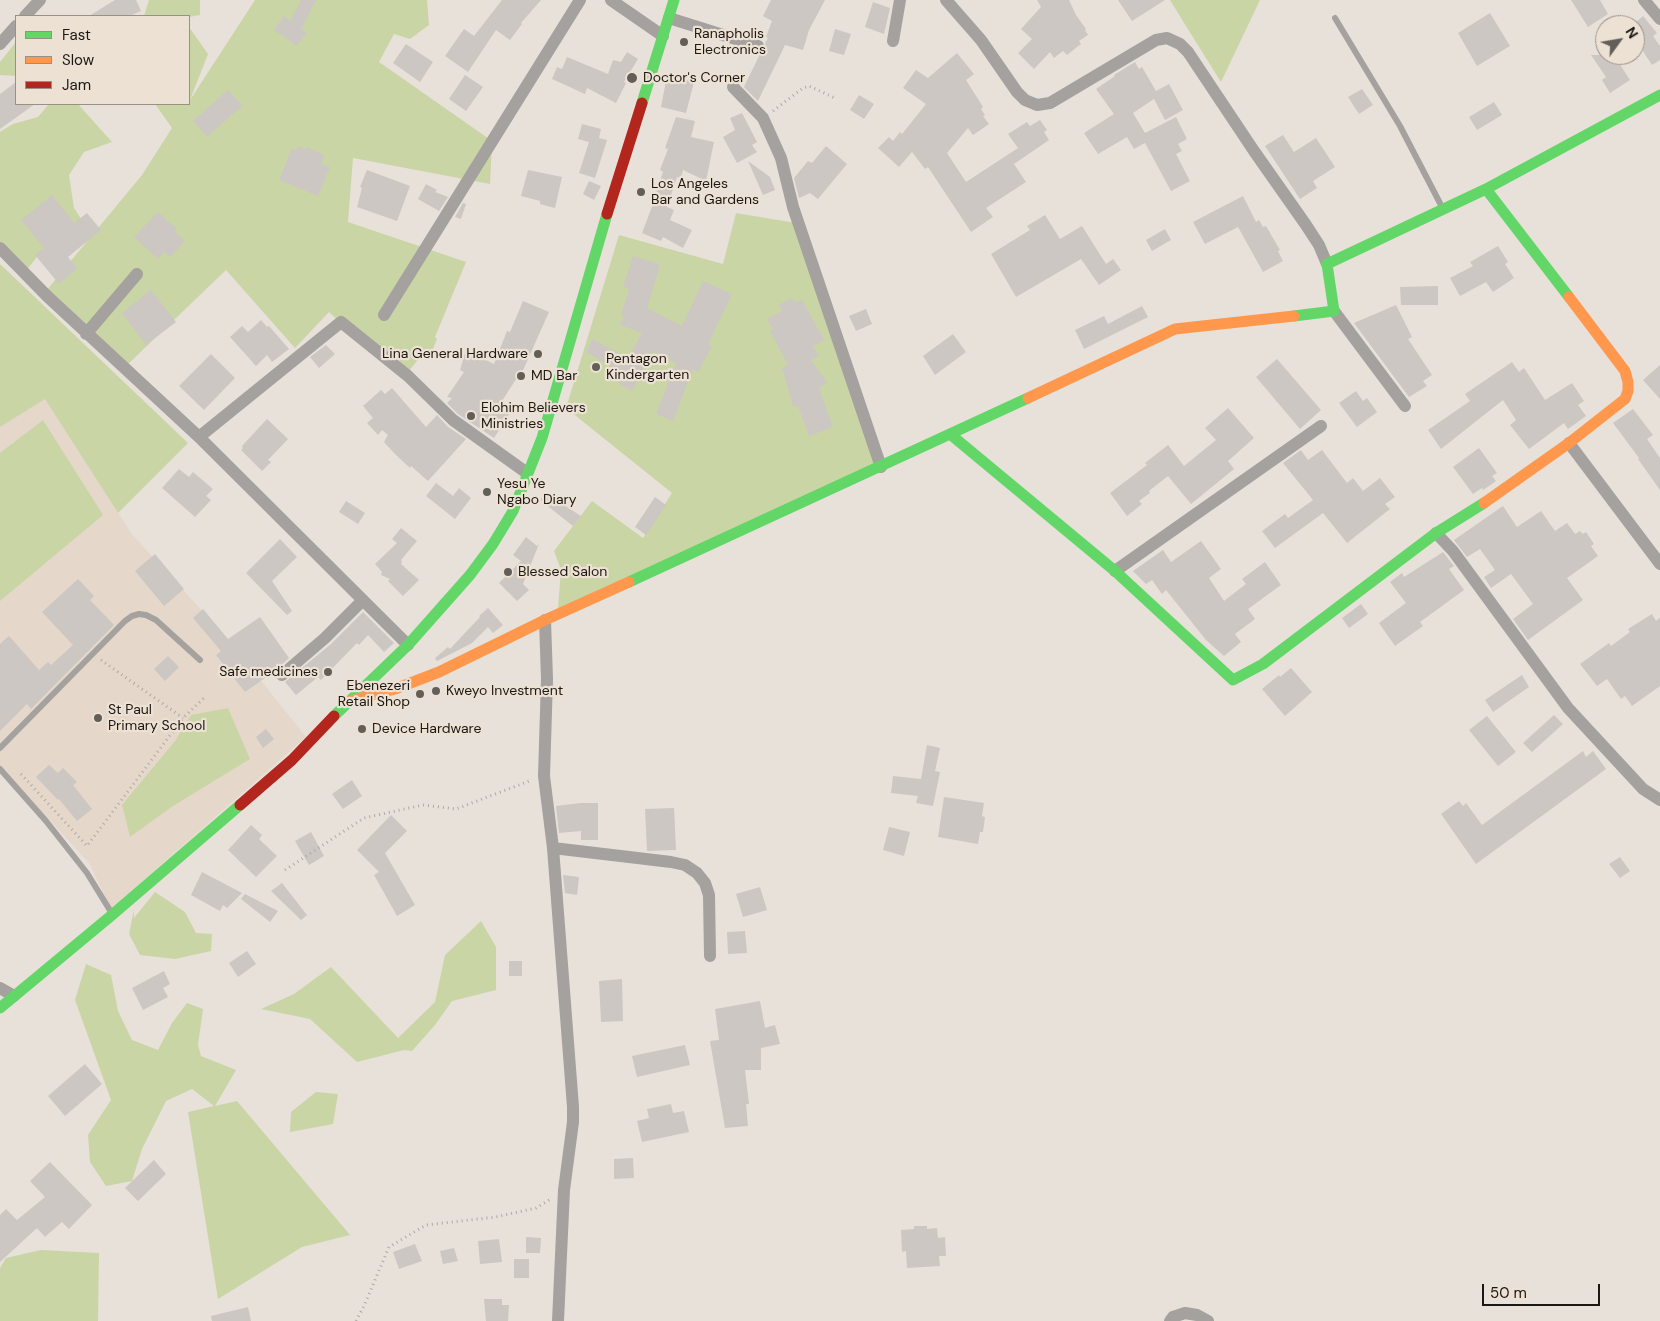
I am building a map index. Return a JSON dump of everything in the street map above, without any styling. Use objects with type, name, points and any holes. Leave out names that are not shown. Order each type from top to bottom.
[{"type":"street","points":[[26,15],[40,0]]},
{"type":"street","points":[[384,315],[580,0]]},
{"type":"street","points":[[611,0],[663,36]]},
{"type":"street","points":[[0,1008],[112,915],[292,760],[347,702],[408,645],[464,581],[492,544],[513,511],[542,438],[602,232],[674,0]]},
{"type":"street","points":[[893,41],[900,0]]},
{"type":"street","points":[[946,0],[976,34],[1017,92],[1025,100],[1037,105],[1050,103],[1156,40],[1167,38],[1180,44],[1188,52],[1306,225],[1327,264],[1334,311],[1405,406]]},
{"type":"street","points":[[1644,0],[1660,19]]},
{"type":"street","points":[[669,18],[758,46]]},
{"type":"street","points":[[0,44],[15,27]]},
{"type":"street","points":[[733,87],[763,118],[781,158],[793,207],[881,467]]},
{"type":"street","points":[[1327,264],[1486,189],[1660,96]]},
{"type":"street","points":[[950,434],[1115,571],[1233,680],[1263,664],[1436,533],[1467,515],[1626,400],[1628,391],[1624,371],[1486,189]]},
{"type":"street","points":[[0,248],[86,334],[199,437],[408,645]]},
{"type":"street","points":[[86,334],[137,274]]},
{"type":"street","points":[[347,702],[395,689],[419,680],[544,620],[881,467],[1175,329],[1334,311]]},
{"type":"street","points":[[199,437],[341,322],[408,376],[453,420],[527,473]]},
{"type":"street","points":[[1115,571],[1321,426]]},
{"type":"street","points":[[1569,443],[1660,564]]},
{"type":"street","points":[[1436,533],[1454,550],[1568,708],[1643,789],[1660,800]]},
{"type":"street","points":[[282,675],[325,638],[363,600]]},
{"type":"street","points":[[544,620],[547,679],[544,776],[552,848],[573,1107],[573,1122],[564,1190],[558,1321]]},
{"type":"street","points":[[552,848],[671,862],[685,865],[697,873],[705,883],[709,895],[710,956]]},
{"type":"street","points":[[0,988],[14,996]]},
{"type":"street","points":[[1170,1321],[1173,1317],[1185,1313],[1197,1315],[1208,1321]]},
{"type":"lane","points":[[1335,18],[1400,126],[1444,210]]},
{"type":"lane","points":[[0,748],[125,621],[139,614],[156,620],[200,660]]},
{"type":"lane","points":[[0,769],[46,821],[88,873],[112,915]]},
{"type":"path","points":[[763,118],[803,88],[809,86],[837,99]]},
{"type":"path","points":[[92,654],[183,718]]},
{"type":"path","points":[[20,773],[88,846],[183,718],[206,696]]},
{"type":"path","points":[[285,870],[364,818],[423,805],[456,809],[544,776]]},
{"type":"path","points":[[356,1321],[389,1247],[426,1225],[496,1217],[536,1208],[564,1190]]},
{"type":"shaded area","points":[[45,398],[131,533],[227,638],[306,737],[111,909],[89,863],[0,766],[0,427]]},
{"type":"green space","points":[[149,0],[200,0],[200,15],[190,17],[190,15],[144,15]]},
{"type":"green space","points":[[255,0],[427,0],[429,25],[410,39],[394,34],[379,62],[492,141],[490,184],[353,158],[348,222],[466,262],[435,337],[437,339],[433,349],[425,351],[408,372],[361,343],[329,312],[295,348],[226,270],[126,366],[46,291],[142,175],[172,128],[156,105],[190,105],[190,100]]},
{"type":"green space","points":[[1170,0],[1260,0],[1221,82],[1186,26]]},
{"type":"green space","points":[[190,28],[208,54],[190,100]]},
{"type":"green space","points":[[15,43],[15,76],[0,75],[0,62]]},
{"type":"green space","points":[[48,105],[79,105],[112,142],[84,152],[69,175],[74,208],[87,228],[57,231],[26,271],[0,246],[0,132],[13,124],[38,117]]},
{"type":"green space","points":[[736,213],[796,223],[878,472],[557,620],[561,570],[554,551],[592,501],[643,538],[672,493],[566,408],[619,235],[723,264]]},
{"type":"green space","points":[[0,264],[188,443],[118,513],[45,399],[0,427]]},
{"type":"green space","points":[[43,420],[103,515],[0,601],[0,453]]},
{"type":"green space","points":[[228,708],[250,759],[173,806],[130,837],[122,805],[175,741],[191,715]]},
{"type":"green space","points":[[155,892],[185,912],[196,933],[212,934],[211,951],[175,959],[140,955],[129,934],[134,910],[134,918]]},
{"type":"green space","points":[[481,921],[496,947],[496,990],[452,1001],[435,1025],[412,1051],[404,1050],[357,1062],[310,1019],[261,1009],[294,994],[331,967],[398,1038],[435,1002],[445,955]]},
{"type":"green space","points":[[86,964],[111,975],[118,1011],[132,1040],[158,1050],[172,1023],[187,1003],[203,1009],[198,1045],[201,1056],[236,1070],[215,1106],[237,1101],[350,1235],[302,1247],[218,1299],[188,1112],[214,1106],[192,1089],[166,1101],[142,1149],[132,1181],[106,1186],[90,1162],[88,1135],[111,1100],[75,1000]]},
{"type":"green space","points":[[316,1092],[338,1094],[333,1124],[290,1132],[291,1112]]},
{"type":"green space","points":[[41,1250],[99,1253],[98,1321],[0,1321],[0,1268],[6,1258]]},
{"type":"building","points":[[115,0],[136,0],[141,11],[132,15],[91,15]]},
{"type":"building","points":[[301,0],[316,0],[301,29],[307,32],[297,46],[274,30],[284,16],[290,21]]},
{"type":"building","points":[[502,0],[541,0],[521,23],[510,40],[496,30],[468,72],[445,56],[464,29],[474,36]]},
{"type":"building","points":[[771,0],[825,0],[809,30],[803,50],[785,45],[758,101],[744,87],[760,54],[766,48],[765,43],[768,38],[766,37],[772,21],[763,16]]},
{"type":"building","points":[[1037,0],[1069,0],[1088,35],[1079,41],[1081,44],[1067,55],[1063,51],[1054,58],[1050,52],[1034,69],[1018,53],[1032,39],[1021,29],[1041,7]]},
{"type":"building","points":[[1118,0],[1165,0],[1132,21]]},
{"type":"building","points":[[1571,0],[1600,0],[1608,14],[1595,15],[1595,22],[1588,27]]},
{"type":"building","points":[[873,2],[890,8],[884,34],[865,27]]},
{"type":"building","points":[[1490,13],[1510,46],[1477,66],[1458,33]]},
{"type":"building","points":[[1645,18],[1657,33],[1653,36],[1660,46],[1660,60],[1652,65],[1645,54]]},
{"type":"building","points":[[835,29],[851,34],[844,55],[829,51]]},
{"type":"building","points":[[406,44],[433,62],[420,82],[393,63]]},
{"type":"building","points":[[627,52],[638,59],[624,82],[626,83],[616,103],[587,88],[585,94],[552,79],[557,67],[562,69],[567,57],[608,74],[613,60],[621,62]]},
{"type":"building","points":[[957,53],[974,74],[966,80],[983,107],[981,109],[985,115],[983,116],[989,124],[973,135],[968,128],[947,153],[966,182],[1018,148],[1008,134],[1027,122],[1030,126],[1040,120],[1047,130],[1044,132],[1049,140],[1014,164],[1026,182],[986,208],[993,217],[971,232],[928,167],[925,169],[912,152],[899,167],[878,148],[889,137],[893,141],[900,132],[902,134],[926,104],[903,88],[916,70],[928,78]]},
{"type":"building","points":[[1135,62],[1139,69],[1142,67],[1156,91],[1169,84],[1183,110],[1165,120],[1154,99],[1133,113],[1145,133],[1176,117],[1187,139],[1178,144],[1182,151],[1176,154],[1190,181],[1171,191],[1145,143],[1134,149],[1127,137],[1098,154],[1084,133],[1114,114],[1096,89]]},
{"type":"building","points":[[1598,65],[1620,65],[1630,80],[1610,93],[1602,80],[1606,77]]},
{"type":"building","points":[[465,75],[483,87],[466,111],[449,99]]},
{"type":"building","points":[[667,76],[694,82],[686,113],[661,107]]},
{"type":"building","points":[[15,83],[15,105],[34,105],[0,129],[0,94]]},
{"type":"building","points":[[1362,89],[1373,105],[1359,114],[1348,97]]},
{"type":"building","points":[[228,90],[242,106],[207,137],[193,121]]},
{"type":"building","points":[[859,95],[874,104],[864,119],[850,110]]},
{"type":"building","points":[[1494,102],[1502,115],[1477,130],[1469,117]]},
{"type":"building","points":[[742,113],[757,142],[752,145],[757,152],[737,163],[723,137],[735,130],[730,118]]},
{"type":"building","points":[[676,117],[695,121],[691,137],[714,142],[706,181],[683,170],[681,178],[677,177],[667,207],[674,210],[670,220],[692,230],[683,248],[663,237],[661,241],[642,233],[656,196],[663,172],[660,170],[668,149],[665,148]]},
{"type":"building","points":[[582,124],[601,129],[599,138],[607,140],[595,178],[579,173],[589,142],[578,139]]},
{"type":"building","points":[[1283,135],[1294,152],[1316,138],[1335,167],[1313,181],[1317,188],[1300,199],[1265,146]]},
{"type":"building","points":[[298,146],[305,149],[306,147],[324,155],[321,164],[330,167],[318,196],[279,180],[292,148],[296,150]]},
{"type":"building","points":[[826,146],[847,164],[818,199],[810,193],[799,198],[794,178],[808,161],[812,163]]},
{"type":"building","points":[[748,161],[770,177],[775,190],[763,195]]},
{"type":"building","points":[[367,170],[410,186],[397,221],[357,207],[362,188],[360,187]]},
{"type":"building","points":[[528,170],[562,177],[555,208],[540,204],[540,201],[521,196]]},
{"type":"building","points":[[589,181],[601,186],[594,200],[583,194]]},
{"type":"building","points":[[426,184],[437,190],[435,192],[448,197],[439,211],[418,199]]},
{"type":"building","points":[[52,195],[74,223],[87,213],[101,230],[68,257],[77,268],[59,284],[35,255],[44,248],[21,220]]},
{"type":"building","points":[[1243,196],[1256,222],[1259,220],[1263,227],[1266,226],[1280,250],[1278,251],[1283,261],[1263,272],[1238,227],[1205,244],[1193,222]]},
{"type":"building","points":[[463,203],[466,204],[461,219],[455,217]]},
{"type":"building","points":[[158,212],[177,229],[175,232],[185,241],[170,257],[164,252],[158,259],[134,237]]},
{"type":"building","points":[[1045,215],[1060,239],[1082,226],[1106,264],[1113,259],[1121,270],[1099,285],[1081,259],[1016,297],[991,254],[1030,230],[1027,226]]},
{"type":"building","points":[[1165,229],[1171,240],[1152,251],[1146,240]]},
{"type":"building","points":[[1498,246],[1508,262],[1505,264],[1514,278],[1493,292],[1486,282],[1460,296],[1450,278],[1473,266],[1470,262]]},
{"type":"building","points":[[633,256],[659,264],[647,308],[682,326],[703,281],[732,294],[708,344],[712,346],[698,372],[693,369],[673,421],[656,414],[676,363],[653,351],[632,391],[618,383],[623,373],[586,352],[593,339],[628,359],[642,333],[620,325],[624,316],[621,315],[629,289],[623,287]]},
{"type":"building","points":[[1438,286],[1438,305],[1401,305],[1400,287]]},
{"type":"building","points":[[151,290],[176,322],[146,345],[122,313]]},
{"type":"building","points":[[792,298],[795,303],[802,300],[824,340],[813,346],[819,356],[811,360],[827,382],[819,388],[833,427],[809,436],[798,406],[793,407],[781,368],[788,365],[770,331],[773,329],[767,319],[782,311],[779,305]]},
{"type":"building","points":[[523,301],[549,312],[520,377],[518,376],[502,401],[513,408],[494,438],[458,414],[447,403],[452,398],[447,397],[464,372],[460,370],[466,350],[494,364],[507,331],[510,332]]},
{"type":"building","points":[[1396,305],[1412,337],[1408,339],[1432,375],[1423,381],[1427,386],[1409,397],[1354,323]]},
{"type":"building","points":[[1142,306],[1148,317],[1084,349],[1075,330],[1104,316],[1108,324]]},
{"type":"building","points":[[866,309],[872,324],[856,331],[849,316]]},
{"type":"building","points":[[261,320],[267,327],[269,326],[289,349],[272,362],[267,355],[256,366],[230,337],[242,326],[248,332]]},
{"type":"building","points":[[953,334],[966,352],[935,375],[923,356]]},
{"type":"building","points":[[326,345],[335,354],[319,368],[310,357]]},
{"type":"building","points":[[211,354],[235,378],[204,410],[179,386]]},
{"type":"building","points":[[1277,359],[1321,410],[1300,429],[1256,377]]},
{"type":"building","points":[[1512,362],[1519,372],[1524,368],[1545,400],[1572,383],[1584,401],[1578,405],[1586,416],[1568,429],[1564,423],[1529,449],[1510,425],[1516,420],[1503,400],[1441,449],[1428,430],[1470,401],[1465,394]]},
{"type":"building","points":[[1660,365],[1660,399],[1643,380]]},
{"type":"building","points":[[392,388],[426,427],[437,415],[448,427],[466,439],[428,481],[411,466],[410,468],[384,442],[388,435],[382,430],[378,435],[367,423],[373,418],[363,406],[381,390],[385,394]]},
{"type":"building","points":[[1356,391],[1363,401],[1367,398],[1377,412],[1357,427],[1339,403]]},
{"type":"building","points":[[1228,408],[1254,438],[1228,461],[1234,469],[1191,504],[1168,476],[1149,491],[1150,493],[1139,501],[1142,504],[1127,516],[1110,493],[1147,465],[1145,463],[1168,445],[1184,466],[1216,440],[1205,428]]},
{"type":"building","points":[[1633,409],[1653,435],[1647,439],[1660,458],[1660,490],[1613,423]]},
{"type":"building","points":[[267,419],[288,439],[268,460],[271,462],[262,471],[241,450],[242,446]]},
{"type":"building","points":[[1479,448],[1497,473],[1492,476],[1496,481],[1473,494],[1453,467]]},
{"type":"building","points":[[1301,450],[1308,460],[1322,450],[1347,483],[1353,478],[1363,491],[1380,478],[1395,497],[1385,504],[1390,509],[1347,543],[1323,513],[1275,548],[1262,531],[1285,514],[1288,518],[1313,500],[1283,463]]},
{"type":"building","points":[[179,469],[189,477],[193,472],[213,489],[206,496],[211,500],[195,517],[162,488]]},
{"type":"building","points":[[436,483],[453,496],[459,488],[471,498],[455,519],[426,496]]},
{"type":"building","points":[[545,493],[581,516],[573,526],[540,500]]},
{"type":"building","points":[[655,497],[666,505],[646,535],[635,527]]},
{"type":"building","points":[[346,501],[365,513],[358,524],[339,512]]},
{"type":"building","points":[[1503,506],[1517,527],[1541,511],[1555,531],[1567,523],[1575,534],[1580,531],[1583,534],[1586,532],[1594,544],[1591,546],[1598,556],[1567,578],[1583,600],[1528,640],[1513,619],[1533,604],[1511,574],[1491,588],[1484,577],[1495,570],[1480,549],[1467,557],[1454,540]]},
{"type":"building","points":[[401,528],[417,541],[401,560],[401,564],[419,580],[403,596],[388,581],[390,579],[381,575],[382,572],[375,564],[397,543],[392,539]]},
{"type":"building","points":[[526,537],[537,546],[539,544],[523,584],[529,590],[517,601],[499,583],[521,561],[513,555]]},
{"type":"building","points":[[280,539],[297,557],[272,581],[292,611],[287,615],[246,573]]},
{"type":"building","points":[[1201,541],[1221,569],[1209,578],[1224,601],[1246,584],[1242,579],[1265,562],[1281,585],[1248,609],[1255,619],[1235,634],[1241,642],[1224,656],[1206,640],[1166,590],[1162,594],[1152,580],[1146,584],[1133,571],[1163,550],[1171,562]]},
{"type":"building","points":[[1443,552],[1454,566],[1449,569],[1464,590],[1420,622],[1423,626],[1395,646],[1379,623],[1406,603],[1390,582],[1402,573],[1404,577]]},
{"type":"building","points":[[155,554],[184,589],[164,606],[135,571]]},
{"type":"building","points":[[78,579],[94,596],[90,600],[114,625],[31,709],[27,704],[0,731],[0,644],[9,636],[39,670],[48,662],[51,665],[73,645],[42,612]]},
{"type":"building","points":[[1361,604],[1368,614],[1349,628],[1342,618]]},
{"type":"building","points":[[488,608],[503,625],[493,633],[488,627],[472,643],[437,661],[435,658],[448,647],[450,649]]},
{"type":"building","points":[[203,609],[228,639],[260,617],[289,658],[275,671],[245,692],[216,655],[221,651],[193,618]]},
{"type":"building","points":[[363,612],[394,643],[384,652],[368,635],[359,645],[357,643],[321,680],[318,677],[296,695],[285,682],[331,644]]},
{"type":"building","points":[[1652,614],[1656,621],[1660,618],[1660,686],[1632,706],[1625,696],[1621,699],[1607,679],[1597,686],[1580,664],[1609,643],[1611,646],[1630,632],[1628,629]]},
{"type":"building","points":[[168,656],[179,667],[165,681],[154,669]]},
{"type":"building","points":[[1291,668],[1312,692],[1285,716],[1262,689]]},
{"type":"building","points":[[1522,675],[1529,687],[1493,712],[1485,700]]},
{"type":"building","points":[[1554,715],[1563,724],[1532,752],[1523,743]]},
{"type":"building","points":[[1487,716],[1516,752],[1498,766],[1469,730]]},
{"type":"building","points":[[266,729],[274,739],[263,748],[256,737]]},
{"type":"building","points":[[927,745],[940,748],[935,771],[940,772],[933,806],[916,803],[918,796],[891,793],[893,776],[921,779]]},
{"type":"building","points":[[1583,751],[1586,757],[1593,751],[1606,769],[1476,864],[1441,814],[1459,801],[1463,806],[1466,803],[1482,825]]},
{"type":"building","points":[[49,765],[58,773],[63,768],[77,782],[73,785],[92,809],[77,821],[59,799],[36,777]]},
{"type":"building","points":[[352,780],[362,796],[343,809],[332,794]]},
{"type":"building","points":[[944,797],[984,803],[982,816],[985,817],[983,832],[980,832],[978,844],[938,837]]},
{"type":"building","points":[[598,803],[598,840],[581,840],[581,831],[559,833],[556,806]]},
{"type":"building","points":[[674,808],[676,850],[647,851],[645,809]]},
{"type":"building","points":[[391,815],[407,831],[385,853],[415,905],[397,916],[374,875],[379,872],[357,850]]},
{"type":"building","points":[[251,825],[262,835],[259,839],[277,856],[256,877],[228,850]]},
{"type":"building","points":[[889,827],[910,832],[904,856],[883,850]]},
{"type":"building","points":[[311,832],[324,856],[309,865],[295,841]]},
{"type":"building","points":[[1620,857],[1630,871],[1620,878],[1609,864]]},
{"type":"building","points":[[202,872],[242,893],[227,908],[223,905],[220,911],[191,895]]},
{"type":"building","points":[[563,875],[579,877],[577,895],[565,893]]},
{"type":"building","points":[[282,883],[307,915],[301,920],[271,891]]},
{"type":"building","points":[[760,887],[767,910],[743,917],[736,894]]},
{"type":"building","points":[[245,894],[278,911],[270,922],[241,899]]},
{"type":"building","points":[[745,931],[747,953],[728,954],[727,932]]},
{"type":"building","points":[[247,951],[256,964],[238,977],[229,963]]},
{"type":"building","points":[[509,961],[522,961],[522,976],[509,976]]},
{"type":"building","points":[[164,971],[170,984],[163,988],[168,997],[143,1010],[132,988]]},
{"type":"building","points":[[622,979],[623,1021],[601,1022],[599,981]]},
{"type":"building","points":[[760,1001],[765,1028],[775,1025],[780,1044],[761,1048],[761,1070],[745,1070],[749,1104],[746,1104],[748,1126],[725,1128],[710,1041],[719,1040],[715,1009]]},
{"type":"building","points":[[685,1045],[690,1065],[637,1077],[632,1056]]},
{"type":"building","points":[[85,1064],[102,1084],[65,1116],[48,1096]]},
{"type":"building","points":[[671,1104],[673,1113],[684,1111],[689,1132],[642,1142],[637,1121],[649,1118],[647,1109]]},
{"type":"building","points":[[633,1158],[634,1178],[614,1179],[614,1159]]},
{"type":"building","points":[[154,1160],[166,1174],[138,1201],[125,1188]]},
{"type":"building","points":[[50,1162],[92,1205],[69,1229],[62,1222],[45,1237],[37,1228],[0,1262],[0,1215],[6,1209],[17,1220],[45,1197],[30,1181]]},
{"type":"building","points":[[914,1226],[927,1226],[927,1229],[937,1228],[938,1238],[945,1237],[946,1256],[939,1256],[940,1266],[907,1268],[906,1251],[902,1252],[901,1230],[914,1229]]},
{"type":"building","points":[[526,1237],[541,1238],[540,1253],[526,1253]]},
{"type":"building","points":[[499,1239],[502,1262],[480,1264],[478,1241]]},
{"type":"building","points":[[415,1244],[422,1261],[399,1269],[393,1252]]},
{"type":"building","points":[[454,1248],[458,1261],[443,1264],[440,1251]]},
{"type":"building","points":[[514,1259],[529,1259],[529,1278],[514,1278]]},
{"type":"building","points":[[484,1299],[502,1299],[502,1305],[509,1305],[508,1321],[486,1321]]},
{"type":"building","points":[[248,1307],[251,1321],[212,1321],[211,1316]]},
{"type":"traffic: fast","points":[[642,103],[674,0]]},
{"type":"traffic: fast","points":[[1294,316],[1334,311],[1327,264],[1486,189],[1660,95]]},
{"type":"traffic: fast","points":[[1486,189],[1569,297]]},
{"type":"traffic: fast","points":[[334,716],[408,645],[470,575],[493,544],[513,511],[542,438],[607,214]]},
{"type":"traffic: fast","points":[[629,582],[1028,398]]},
{"type":"traffic: fast","points":[[950,434],[1115,571],[1233,680],[1263,664],[1436,533],[1484,503]]},
{"type":"traffic: fast","points":[[0,1008],[240,805]]},
{"type":"traffic: slow","points":[[1484,503],[1569,443],[1625,399],[1628,391],[1625,371],[1569,297]]},
{"type":"traffic: slow","points":[[1028,398],[1175,329],[1294,316]]},
{"type":"traffic: slow","points":[[347,702],[395,689],[439,672],[545,620],[629,582]]},
{"type":"traffic: jam","points":[[607,214],[642,103]]},
{"type":"traffic: jam","points":[[240,805],[292,760],[334,716]]},
{"type":"place","name":"Ranapholis Electronics","points":[[684,42]]},
{"type":"place","name":"Doctor's Corner","points":[[632,78]]},
{"type":"place","name":"Los Angeles Bar and Gardens","points":[[641,192]]},
{"type":"place","name":"Lina General Hardware","points":[[538,354]]},
{"type":"place","name":"Pentagon Kindergarten","points":[[596,367]]},
{"type":"place","name":"MD Bar","points":[[521,376]]},
{"type":"place","name":"Elohim Believers Ministries","points":[[471,416]]},
{"type":"place","name":"Yesu Ye Ngabo Diary","points":[[487,492]]},
{"type":"place","name":"Blessed Salon","points":[[508,572]]},
{"type":"place","name":"Safe medicines","points":[[328,672]]},
{"type":"place","name":"Kweyo Investment","points":[[436,691]]},
{"type":"place","name":"Ebenezeri Retail Shop","points":[[420,694]]},
{"type":"place","name":"St Paul Primary School","points":[[98,718]]},
{"type":"place","name":"Device Hardware","points":[[362,729]]}]
